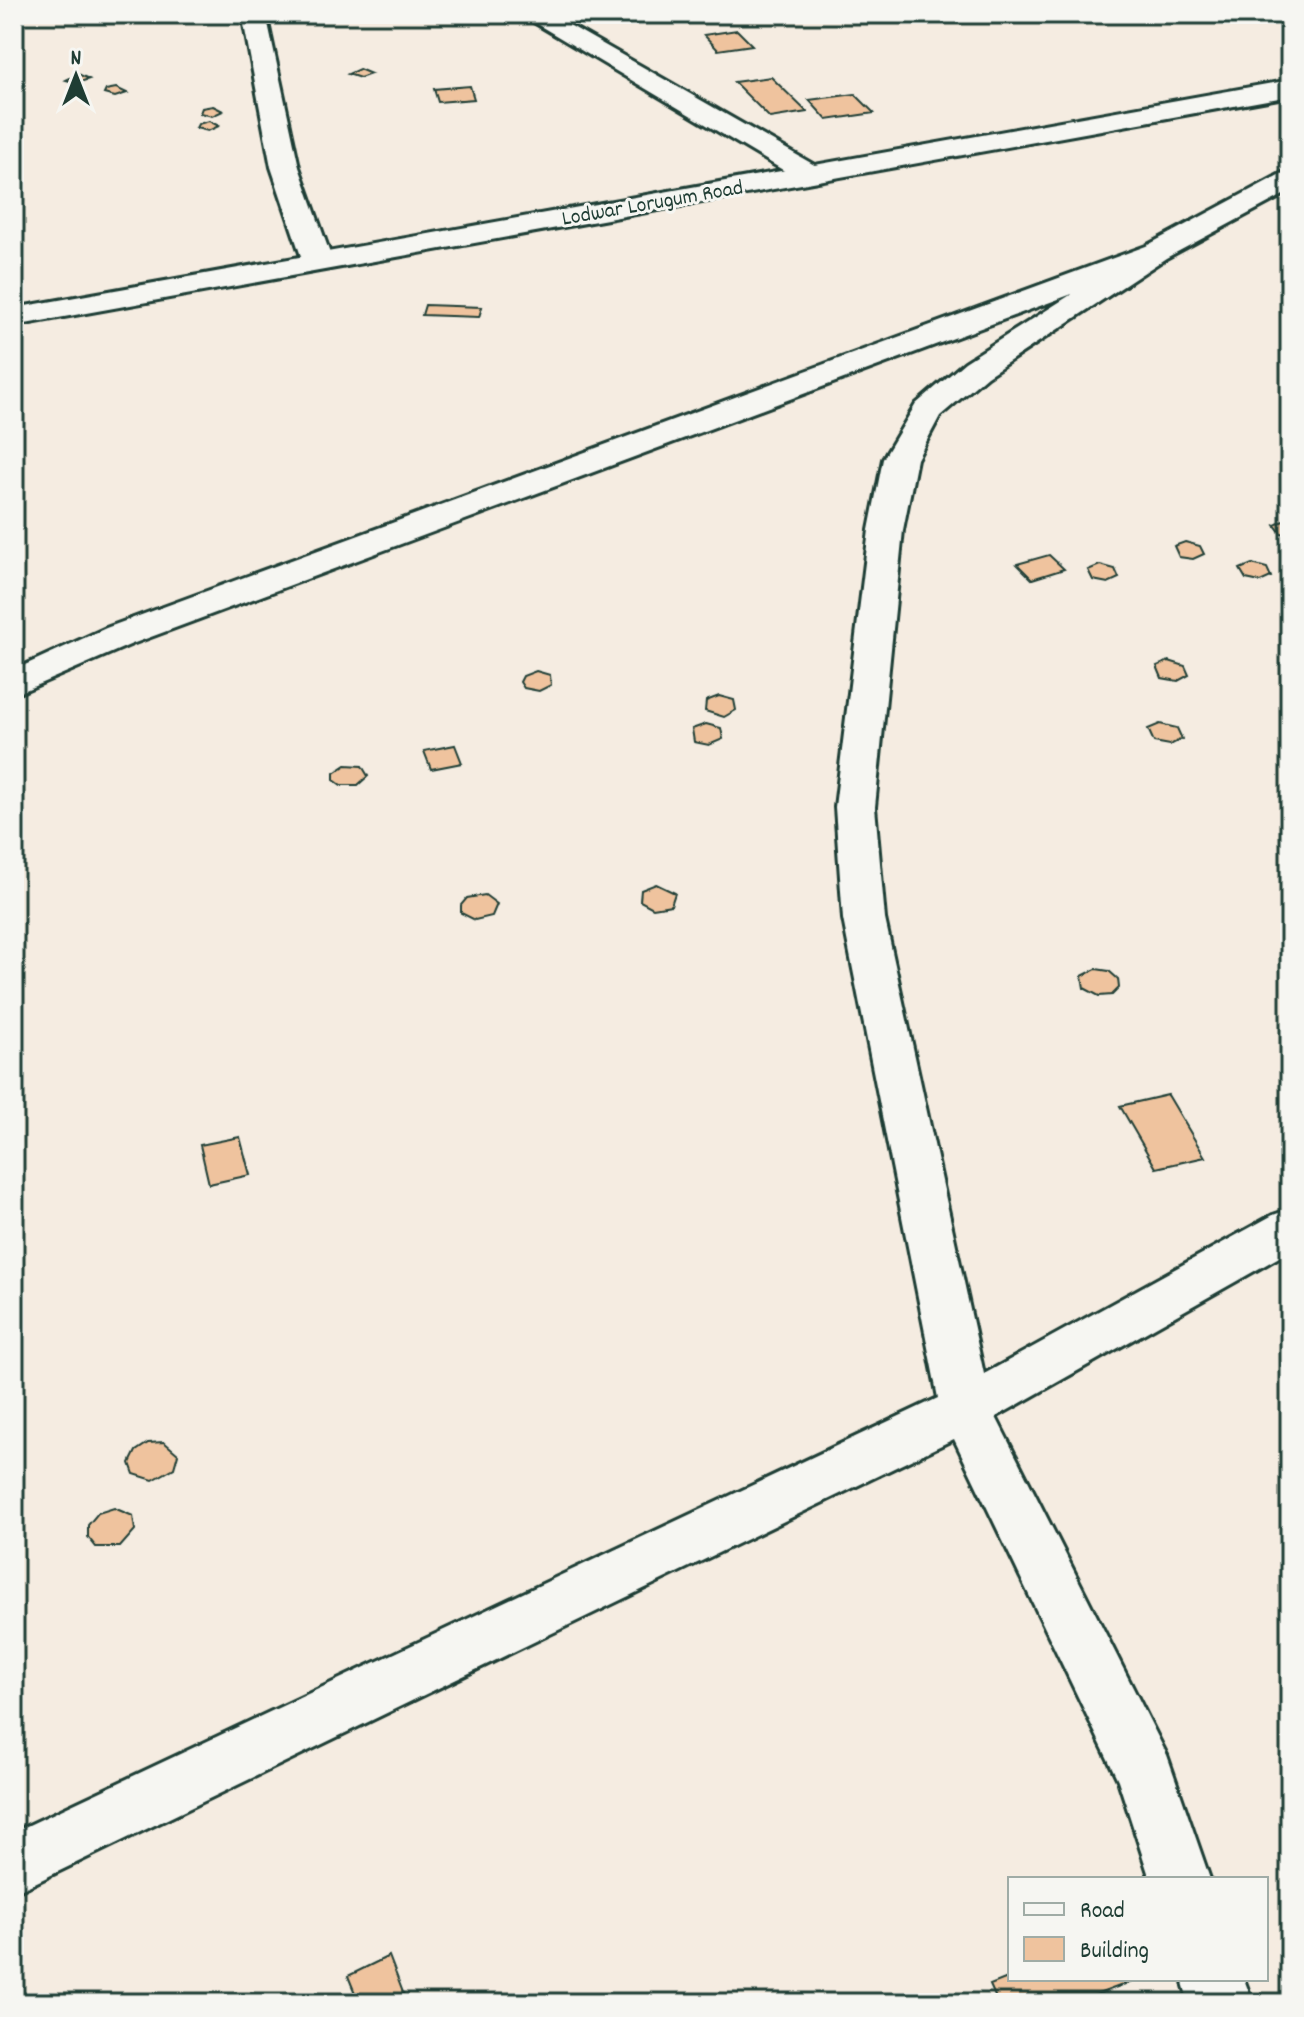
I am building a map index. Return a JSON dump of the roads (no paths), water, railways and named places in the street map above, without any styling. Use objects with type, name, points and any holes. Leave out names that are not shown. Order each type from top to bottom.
[{"type":"street","points":[[254,14],[285,167],[318,262]]},
{"type":"street","points":[[532,14],[808,173]]},
{"type":"street","name":"Lodwar Lorugum Road","points":[[14,317],[1290,88]]},
{"type":"street","points":[[1179,1877],[1146,1775],[966,1409],[864,919],[855,807],[886,530],[900,459],[927,411],[976,369],[1156,252],[1279,186],[1290,177]]},
{"type":"street","points":[[14,684],[148,625],[1156,252]]},
{"type":"street","points":[[14,1863],[966,1409],[1290,1228]]},
{"type":"street","points":[[1214,1981],[1221,2003]]}]
